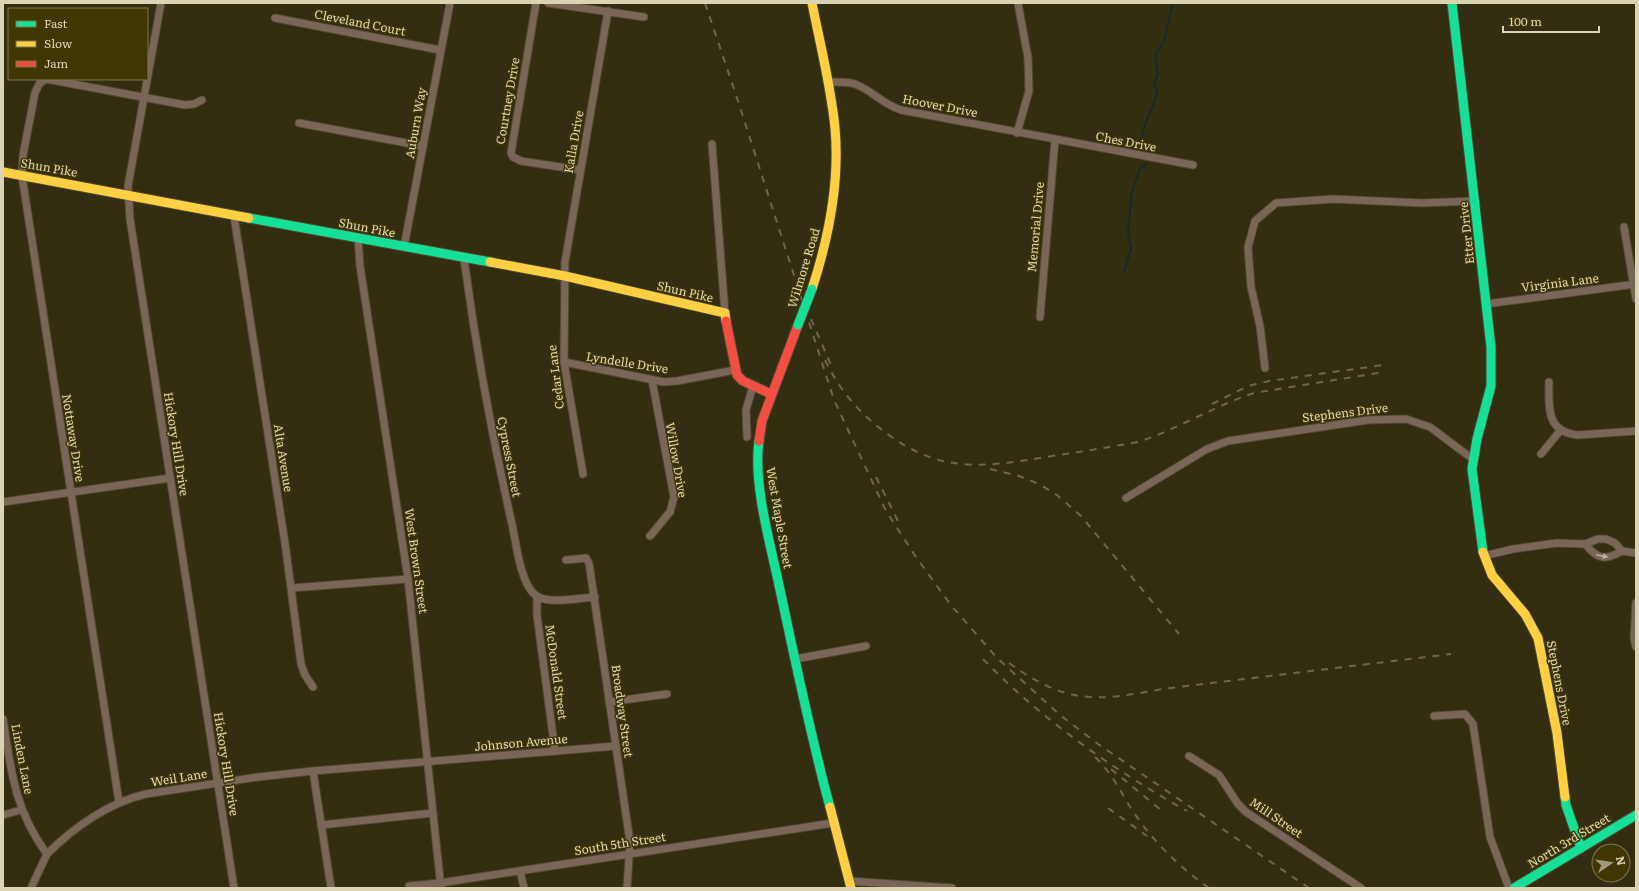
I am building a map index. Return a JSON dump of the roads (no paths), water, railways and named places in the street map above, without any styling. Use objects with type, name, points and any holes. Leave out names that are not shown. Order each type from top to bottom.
[{"type":"street","name":"Hickory Hill Drive","points":[[148,74],[161,3]]},
{"type":"street","name":"Auburn Way","points":[[404,247],[450,3]]},
{"type":"street","name":"Courtney Drive","points":[[536,3],[511,153],[513,157],[521,161],[580,170]]},
{"type":"street","points":[[548,3],[644,16]]},
{"type":"street","name":"Wilmore Road","points":[[771,394],[812,289],[828,239],[836,179],[834,128],[812,3]]},
{"type":"street","points":[[1017,133],[1029,91],[1028,58],[1018,3]]},
{"type":"street","name":"Etter Drive","points":[[1452,3],[1491,352],[1491,386],[1474,460]]},
{"type":"street","name":"Kalla Drive","points":[[565,276],[565,262],[608,11]]},
{"type":"street","name":"Cleveland Court","points":[[275,18],[440,50]]},
{"type":"street","name":"Nottaway Drive","points":[[119,802],[22,176],[23,155],[35,93],[39,84],[44,80],[55,80],[144,96]]},
{"type":"street","name":"Hickory Hill Drive","points":[[147,80],[128,195],[130,219],[234,888]]},
{"type":"street","name":"Hoover Drive","points":[[827,82],[844,82],[854,84],[886,105],[901,110],[1055,140]]},
{"type":"street","points":[[144,96],[185,105],[194,104],[202,100]]},
{"type":"street","points":[[299,123],[423,146]]},
{"type":"street","name":"Ches Drive","points":[[1055,140],[1193,165]]},
{"type":"street","name":"Memorial Drive","points":[[1040,317],[1055,140]]},
{"type":"street","points":[[712,144],[725,313],[735,370],[740,378],[771,394]]},
{"type":"street","name":"Shun Pike","points":[[3,172],[464,259],[565,276],[725,313]]},
{"type":"street","points":[[1265,368],[1260,326],[1251,287],[1248,247],[1254,221],[1276,203],[1333,199],[1422,203],[1475,201]]},
{"type":"street","name":"Alta Avenue","points":[[234,216],[292,588],[301,664],[305,675],[313,687]]},
{"type":"street","points":[[1624,226],[1636,299]]},
{"type":"street","name":"West Brown Street","points":[[358,238],[360,266],[408,579],[440,886]]},
{"type":"street","name":"Cypress Street","points":[[464,259],[485,394],[503,486],[522,568],[530,587],[537,596]]},
{"type":"street","name":"Cedar Lane","points":[[565,276],[563,327],[564,362],[583,474]]},
{"type":"street","name":"Virginia Lane","points":[[1486,304],[1634,285]]},
{"type":"street","name":"Lyndelle Drive","points":[[564,362],[652,380],[677,381],[735,370]]},
{"type":"street","name":"Willow Drive","points":[[650,536],[670,512],[674,497],[652,380]]},
{"type":"street","points":[[1549,382],[1549,413],[1553,423],[1560,431],[1578,435],[1636,431]]},
{"type":"street","points":[[747,437],[746,410],[753,386]]},
{"type":"street","name":"West Maple Street","points":[[771,394],[760,434],[758,475],[767,528],[815,753],[850,884]]},
{"type":"street","name":"Stephens Drive","points":[[1126,498],[1207,449],[1228,441],[1388,418],[1406,419],[1426,426],[1443,436],[1474,460],[1472,478],[1484,556],[1492,575],[1525,614],[1538,638],[1556,733],[1566,806],[1582,848]]},
{"type":"street","points":[[1541,454],[1560,431]]},
{"type":"street","points":[[3,502],[170,478]]},
{"type":"street","points":[[1484,556],[1513,549],[1557,543],[1585,544],[1598,539],[1606,539],[1615,543],[1622,551]]},
{"type":"street","points":[[1585,544],[1592,553],[1602,558],[1612,557],[1622,551],[1636,553]]},
{"type":"street","name":"Broadway Street","points":[[566,560],[586,558],[589,564],[628,825],[630,853],[627,888]]},
{"type":"street","points":[[292,588],[408,579]]},
{"type":"street","points":[[537,596],[550,601],[595,597]]},
{"type":"street","name":"McDonald Street","points":[[537,596],[537,615],[555,751]]},
{"type":"street","points":[[1636,604],[1634,638],[1636,647]]},
{"type":"street","points":[[795,660],[866,646]]},
{"type":"street","points":[[609,702],[667,694]]},
{"type":"street","points":[[1434,716],[1465,714],[1473,724],[1490,837],[1508,888]]},
{"type":"street","name":"Linden Lane","points":[[3,720],[13,782],[21,810],[47,854]]},
{"type":"street","name":"Johnson Avenue","points":[[428,762],[616,746]]},
{"type":"street","name":"Mill Street","points":[[1189,756],[1219,775],[1238,804],[1246,812],[1362,888]]},
{"type":"street","name":"Weil Lane","points":[[47,854],[82,826],[119,802],[146,794],[313,771],[428,762]]},
{"type":"street","points":[[313,771],[331,888]]},
{"type":"street","points":[[3,815],[21,810]]},
{"type":"street","points":[[321,825],[433,813]]},
{"type":"street","name":"North 3rd Street","points":[[1514,888],[1636,815]]},
{"type":"street","name":"South 5th Street","points":[[409,886],[440,886],[520,870],[833,823]]},
{"type":"street","points":[[32,888],[47,854]]},
{"type":"street","points":[[520,870],[524,888]]},
{"type":"street","points":[[850,884],[952,888]]},
{"type":"waterway","points":[[1145,153],[1142,147],[1143,131],[1157,93],[1154,83],[1158,74],[1155,56],[1164,41],[1173,3]]},
{"type":"waterway","points":[[1124,272],[1131,248],[1128,232],[1131,197],[1139,170],[1147,163]]},
{"type":"railway","points":[[705,3],[834,400],[886,511],[916,557],[950,604],[997,658],[1060,715],[1098,744],[1309,888]]},
{"type":"railway","points":[[811,319],[831,365]]},
{"type":"railway","points":[[825,360],[835,379],[854,404],[877,426],[899,442],[920,453],[940,460],[960,464],[981,465],[1027,460],[1138,442],[1153,437],[1225,404],[1254,393],[1384,372]]},
{"type":"railway","points":[[1212,404],[1248,386],[1269,381],[1383,365]]},
{"type":"railway","points":[[990,469],[1019,476],[1039,484],[1057,495],[1081,516],[1179,634]]},
{"type":"railway","points":[[876,477],[900,525]]},
{"type":"railway","points":[[1009,663],[1029,676],[1065,693],[1099,697],[1118,696],[1162,689],[1451,654]]},
{"type":"railway","points":[[983,659],[1005,681],[1054,723],[1133,779],[1187,811]]},
{"type":"railway","points":[[1095,757],[1114,780],[1133,812],[1146,830],[1180,865],[1209,888]]},
{"type":"railway","points":[[1111,769],[1161,810]]},
{"type":"railway","points":[[1108,808],[1147,836]]}]
